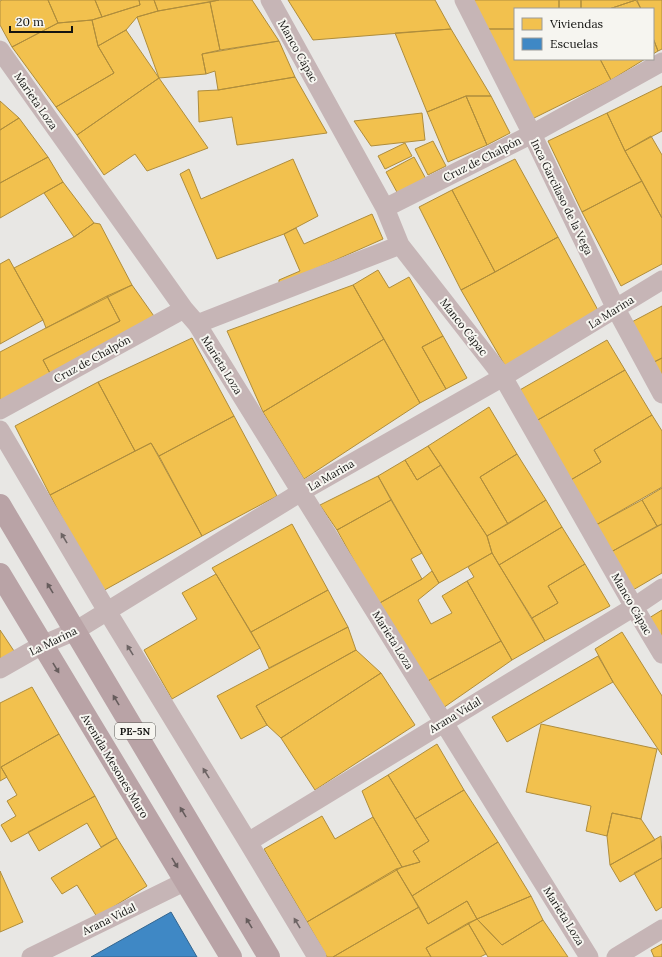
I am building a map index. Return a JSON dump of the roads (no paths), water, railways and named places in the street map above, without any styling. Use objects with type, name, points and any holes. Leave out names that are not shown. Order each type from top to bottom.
[{"type":"highway","name":"PE-5N","points":[[0,505],[269,957]]},
{"type":"highway","name":"Avenida Mesones Muro","points":[[0,574],[231,957]]},
{"type":"street","name":"Manco Cápac","points":[[270,0],[385,208],[400,244],[503,377],[662,654]]},
{"type":"street","name":"Inca Garcilaso de la Vega","points":[[464,0],[532,134],[616,309],[662,394]]},
{"type":"street","name":"Marieta Loza","points":[[0,50],[184,309],[197,324],[589,957]]},
{"type":"street","name":"Cruz de Chalpón","points":[[385,208],[532,134],[662,62]]},
{"type":"street","points":[[197,324],[400,244]]},
{"type":"street","name":"La Marina","points":[[0,669],[42,645],[75,631],[301,492],[503,377],[662,280]]},
{"type":"street","name":"Cruz de Chalpón","points":[[0,410],[184,309]]},
{"type":"street","points":[[0,430],[107,611],[317,957]]},
{"type":"street","name":"Arana Vidal","points":[[248,842],[634,607],[662,588]]},
{"type":"street","name":"Arana Vidal","points":[[31,957],[186,881]]},
{"type":"street","points":[[616,957],[662,929]]}]
